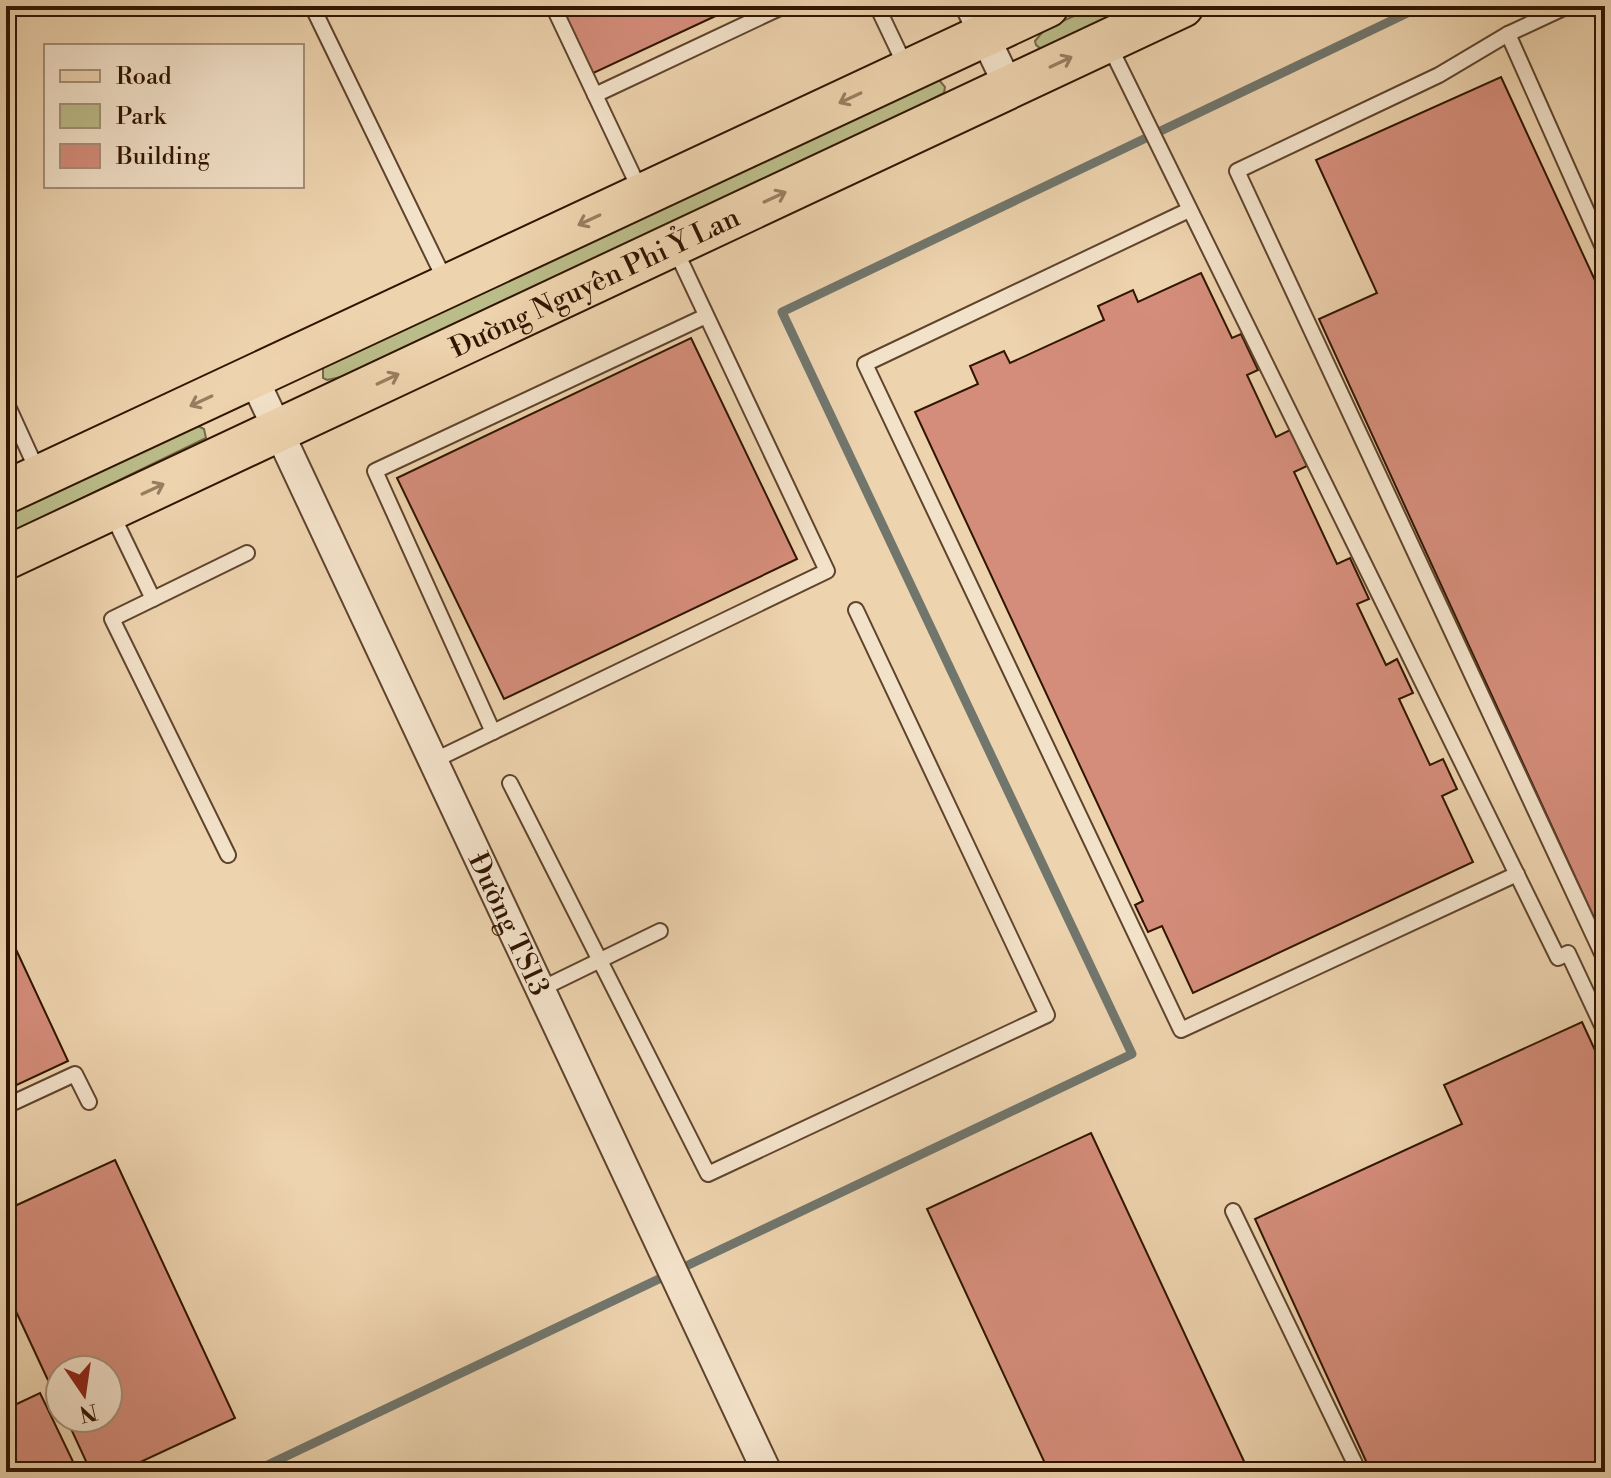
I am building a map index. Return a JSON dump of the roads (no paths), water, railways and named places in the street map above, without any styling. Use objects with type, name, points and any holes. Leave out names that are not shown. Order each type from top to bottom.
[{"type":"main road","name":"Đường Nguyên Phi Ỷ Lan","points":[[23,484],[908,71],[978,21],[1047,6]]},
{"type":"main road","name":"Đường Nguyên Phi Ỷ Lan","points":[[6,558],[1182,6]]},
{"type":"street","points":[[978,21],[1009,87]]},
{"type":"street","name":"Đường TS13","points":[[253,377],[767,1472]]},
{"type":"lane","points":[[312,6],[448,286]]},
{"type":"lane","points":[[553,6],[642,195]]},
{"type":"lane","points":[[595,95],[784,6]]},
{"type":"lane","points":[[877,6],[908,71]]},
{"type":"lane","points":[[1568,6],[1508,34],[1439,75],[1237,171],[1605,960]]},
{"type":"lane","points":[[1508,34],[1605,252]]},
{"type":"lane","points":[[1107,41],[1558,958],[1568,953],[1605,1032]]},
{"type":"lane","points":[[1189,210],[865,364],[1181,1030],[1517,874]]},
{"type":"lane","points":[[435,760],[827,571],[673,245]]},
{"type":"lane","points":[[493,732],[375,471],[706,316]]},
{"type":"lane","points":[[6,402],[23,484]]},
{"type":"lane","points":[[110,510],[153,599]]},
{"type":"lane","points":[[228,855],[112,619],[247,553]]},
{"type":"lane","points":[[510,783],[708,1174],[1047,1015],[856,610]]},
{"type":"lane","points":[[541,989],[660,931]]},
{"type":"lane","points":[[6,1106],[75,1074],[89,1102]]},
{"type":"lane","points":[[1233,1211],[1359,1472]]},
{"type":"waterway","points":[[253,1472],[1132,1054],[782,312],[1422,6]]}]
